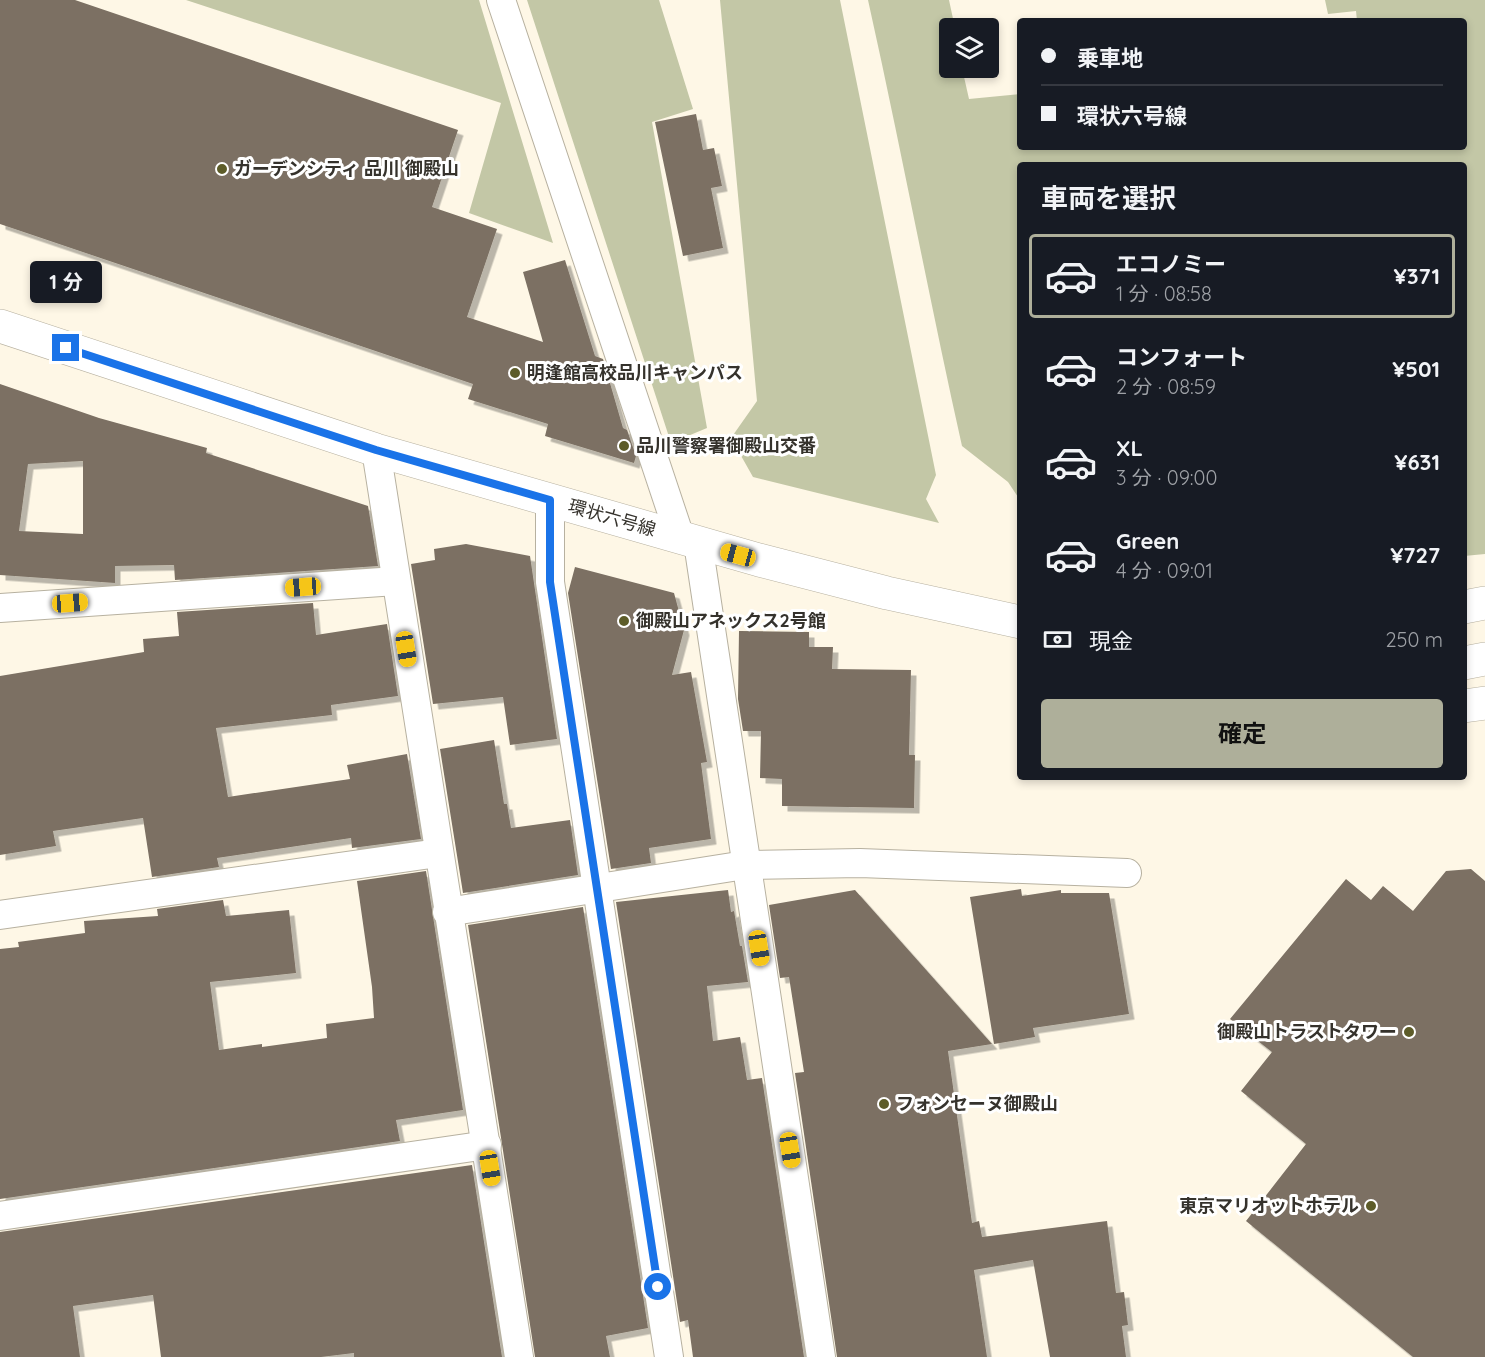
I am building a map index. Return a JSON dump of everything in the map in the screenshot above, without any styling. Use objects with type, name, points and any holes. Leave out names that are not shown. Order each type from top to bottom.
[{"type":"main road","name":"環状六号線","points":[[0,326],[376,450],[689,540],[887,593],[1010,615],[1017,629]]},
{"type":"main road","points":[[1467,606],[1485,603]]},
{"type":"main road","points":[[1467,662],[1485,659]]},
{"type":"main road","points":[[1467,706],[1485,703]]},
{"type":"street","points":[[501,0],[689,540],[745,865],[821,1357]]},
{"type":"street","points":[[376,450],[456,971],[519,1357]]},
{"type":"street","points":[[550,500],[550,582],[595,888],[669,1357]]},
{"type":"street","points":[[0,608],[396,581]]},
{"type":"street","points":[[0,915],[438,853]]},
{"type":"street","points":[[447,912],[745,865],[860,863],[1127,873]]},
{"type":"street","points":[[0,1216],[486,1145]]},
{"type":"green space","points":[[186,0],[479,0],[553,243],[469,213],[501,103]]},
{"type":"green space","points":[[527,0],[659,0],[693,109],[652,122],[707,428],[671,443]]},
{"type":"green space","points":[[720,0],[840,0],[936,475],[926,499],[939,523],[753,477],[731,438],[757,401]]},
{"type":"green space","points":[[868,0],[949,0],[953,18],[939,18],[939,78],[964,78],[969,99],[1017,94],[1017,150],[1467,150],[1467,18],[1357,18],[1356,11],[1328,14],[1325,0],[1485,0],[1485,554],[1467,556],[1467,162],[1017,162],[1017,496],[1008,482],[962,446]]},
{"type":"building","name":"ガーデンシティ 品川 御殿山","points":[[0,0],[75,0],[458,130],[432,207],[497,229],[467,317],[543,342],[523,272],[565,260],[595,356],[603,359],[623,428],[627,430],[636,456],[634,463],[545,436],[548,424],[468,399],[473,384],[0,224]]},
{"type":"building","points":[[696,114],[703,150],[714,148],[722,186],[711,188],[723,248],[683,256],[655,122]]},
{"type":"building","points":[[0,384],[99,418],[207,448],[206,453],[368,506],[378,566],[175,580],[174,565],[115,566],[115,583],[0,575]],"holes":[[[83,461],[83,534],[19,531],[28,464]]]},
{"type":"building","points":[[466,544],[530,556],[557,739],[510,745],[503,697],[433,704],[411,564],[435,560],[434,549]]},
{"type":"building","points":[[575,567],[674,593],[684,630],[672,675],[691,672],[707,762],[701,763],[711,839],[649,848],[651,863],[611,869],[568,593]]},
{"type":"building","points":[[313,603],[316,635],[387,624],[398,696],[331,705],[332,715],[216,728],[228,797],[350,779],[347,765],[407,754],[421,839],[352,848],[351,838],[217,858],[219,867],[152,877],[143,818],[53,831],[56,846],[0,855],[0,676],[144,652],[143,639],[179,636],[177,612]]},
{"type":"building","points":[[739,631],[809,632],[809,647],[833,647],[832,669],[911,670],[909,755],[915,755],[914,808],[782,806],[782,779],[760,778],[761,731],[743,731],[738,699]]},
{"type":"building","points":[[494,740],[504,804],[507,804],[511,828],[570,820],[578,875],[463,893],[440,749]]},
{"type":"building","points":[[1471,869],[1485,881],[1485,1357],[1413,1357],[1246,1221],[1306,1144],[1241,1091],[1272,1052],[1230,1019],[1346,879],[1371,900],[1383,886],[1413,911],[1446,871]]},
{"type":"building","points":[[426,871],[463,1110],[396,1120],[400,1141],[0,1199],[0,949],[19,947],[18,942],[85,933],[84,921],[158,916],[157,909],[223,900],[226,916],[289,910],[296,973],[210,982],[219,1050],[327,1038],[326,1024],[374,1018],[372,987],[357,881]]},
{"type":"building","points":[[1021,889],[1022,896],[1061,890],[1061,893],[1109,893],[1129,1014],[1033,1028],[1035,1037],[994,1044],[970,897]]},
{"type":"building","points":[[728,890],[748,982],[707,986],[713,1041],[740,1037],[747,1080],[762,1078],[804,1357],[693,1357],[688,1320],[680,1322],[616,902]]},
{"type":"building","points":[[855,890],[992,1044],[948,1051],[972,1223],[979,1221],[982,1237],[1107,1221],[1116,1293],[1124,1292],[1128,1325],[1122,1326],[1126,1357],[1050,1357],[1033,1260],[974,1270],[987,1357],[837,1357],[795,1073],[804,1072],[789,977],[780,978],[769,905]]},
{"type":"building","points":[[583,907],[648,1328],[606,1336],[610,1357],[535,1357],[468,925]]},
{"type":"building","points":[[472,1165],[502,1357],[354,1357],[354,1353],[321,1357],[161,1357],[153,1295],[73,1306],[80,1357],[0,1357],[0,1232]]},
{"type":"place","name":"ガーデンシティ 品川 御殿山","points":[[222,169]]},
{"type":"place","name":"明逢館高校品川キャンパス","points":[[515,373]]},
{"type":"place","name":"品川警察署御殿山交番","points":[[624,446]]},
{"type":"place","name":"御殿山アネックス2号館","points":[[624,621]]},
{"type":"place","name":"御殿山トラストタワー","points":[[1409,1032]]},
{"type":"place","name":"フォンセーヌ御殿山","points":[[884,1104]]},
{"type":"place","name":"東京マリオットホテル","points":[[1371,1206]]},
{"type":"route","points":[[66,348],[376,450],[550,500],[550,582],[658,1287]]}]
